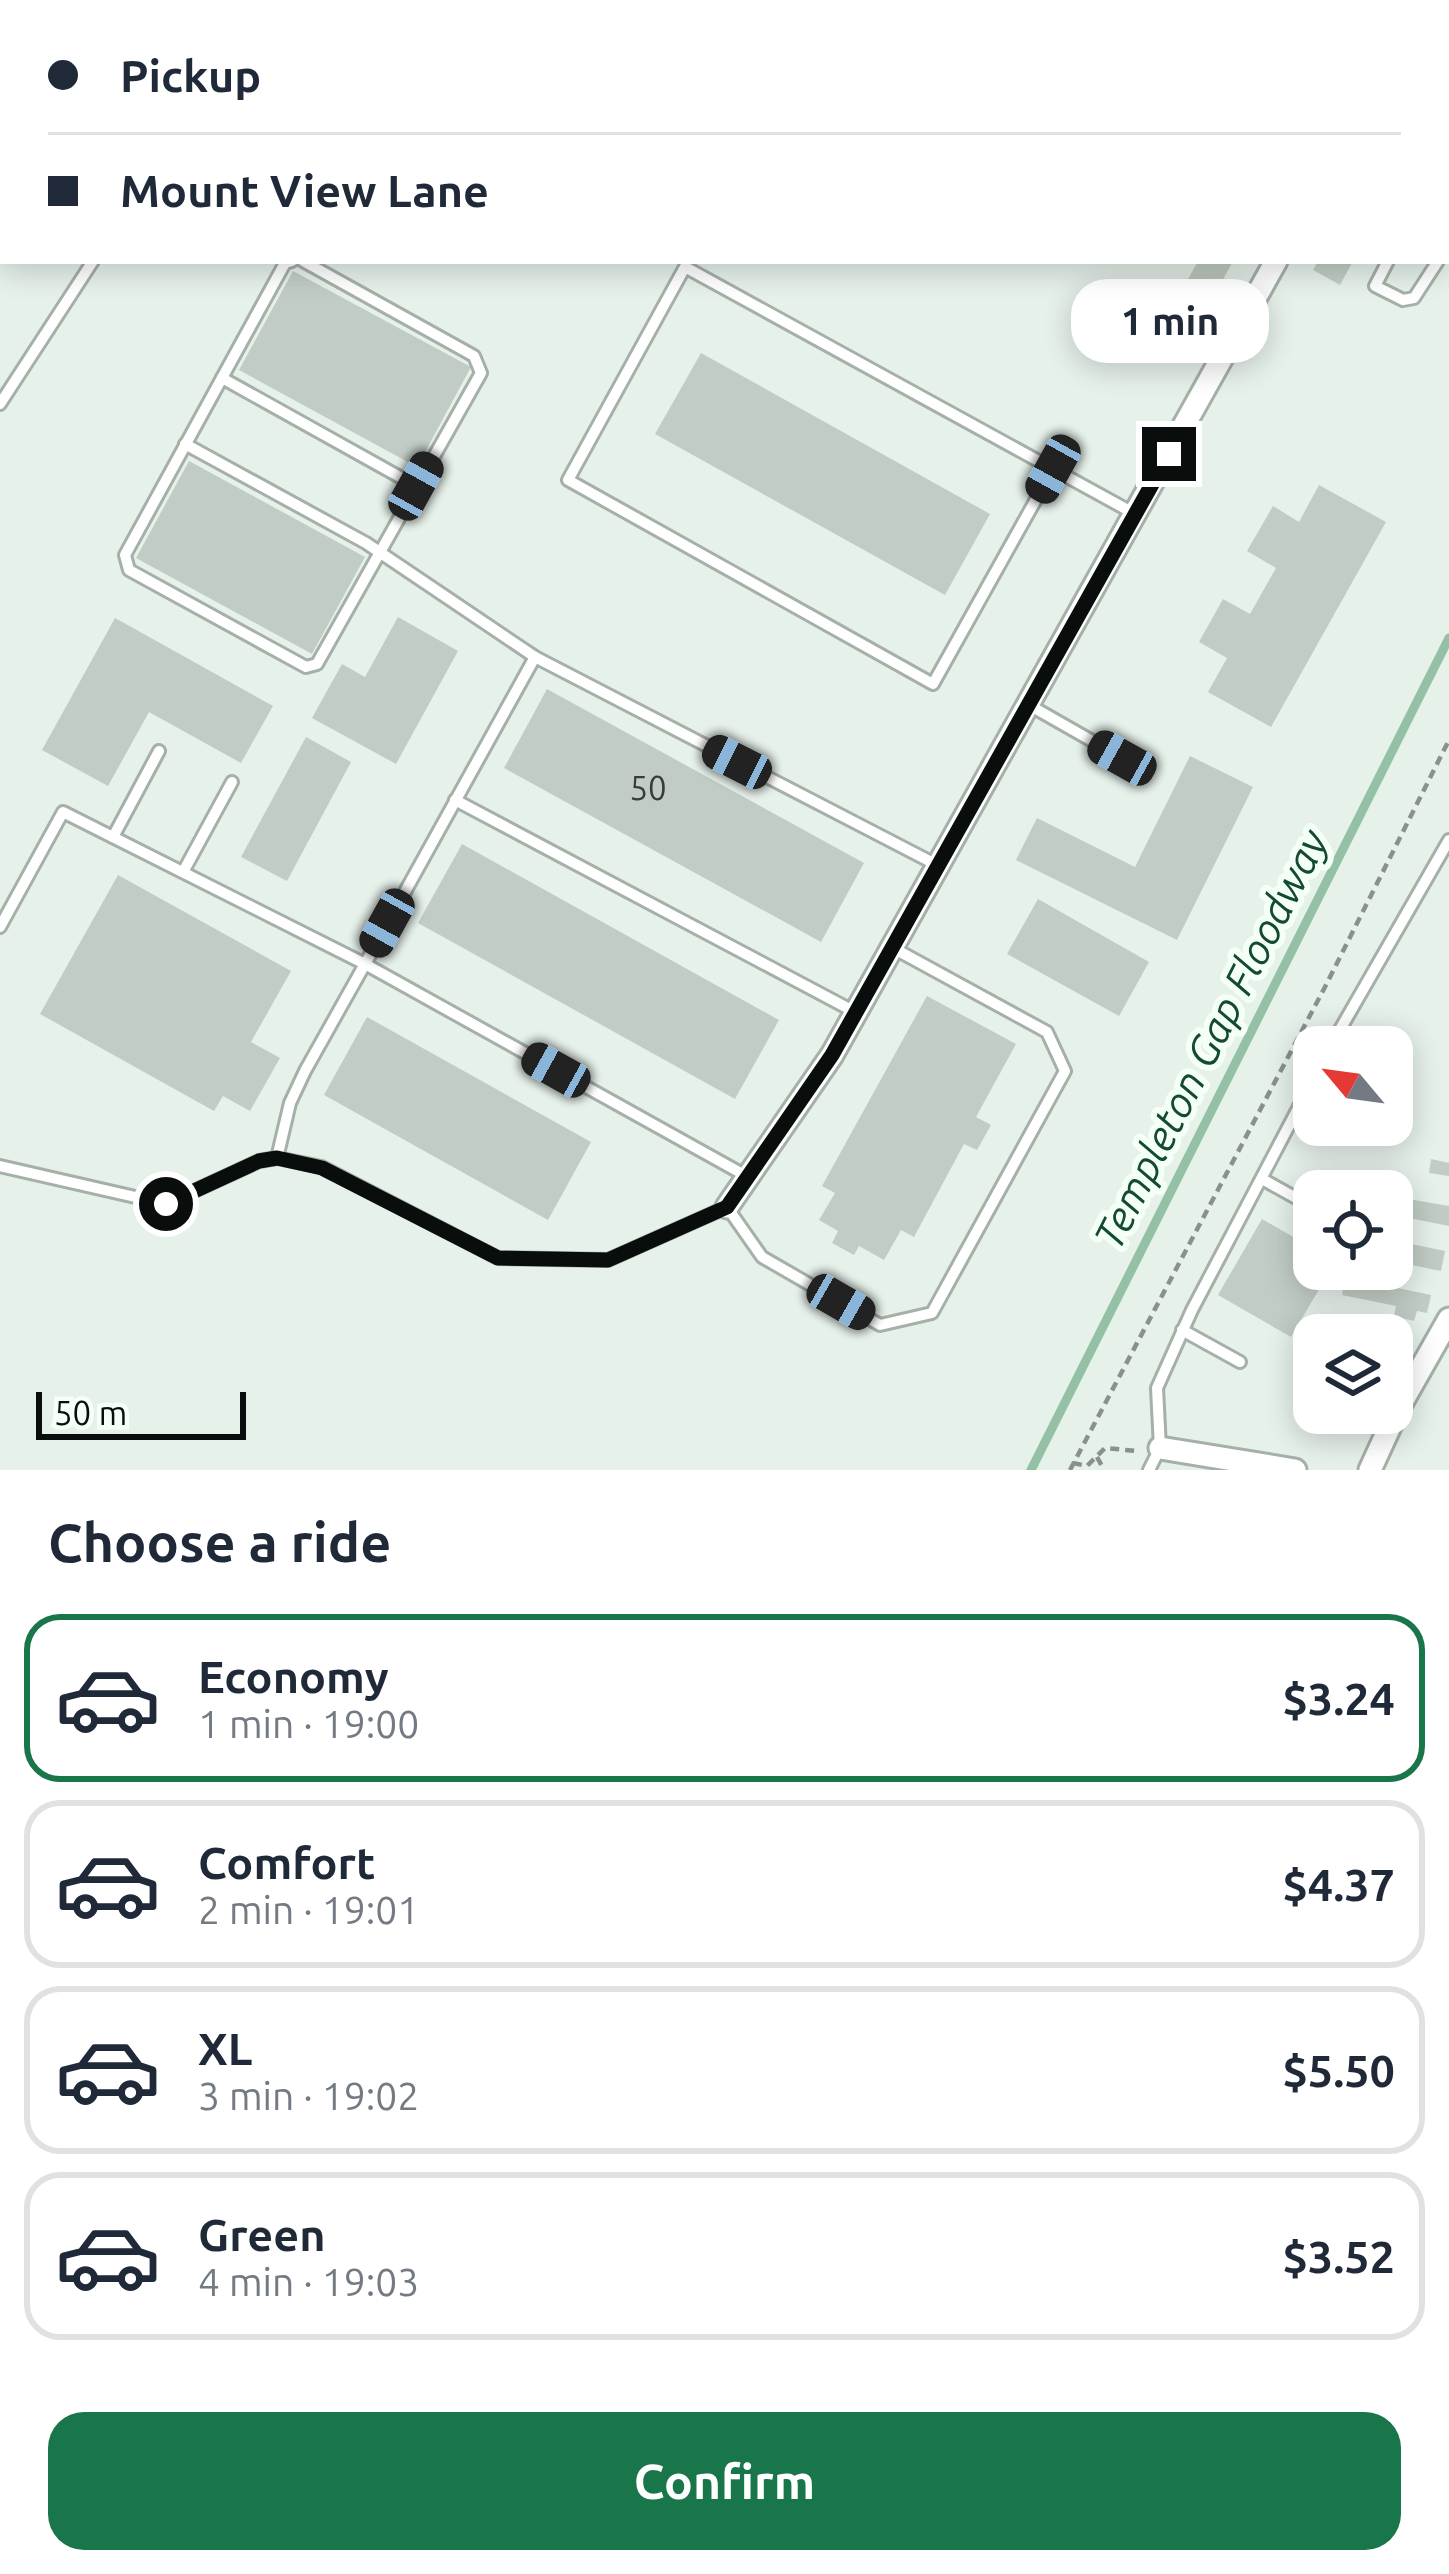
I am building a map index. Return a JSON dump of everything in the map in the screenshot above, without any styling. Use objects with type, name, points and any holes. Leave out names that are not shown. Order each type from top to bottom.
[{"type":"street","points":[[727,1207],[832,1055],[1274,264]]},
{"type":"street","points":[[1370,1470],[1449,1319]]},
{"type":"street","points":[[1160,1448],[1295,1470]]},
{"type":"lane","points":[[0,404],[91,264]]},
{"type":"lane","points":[[284,264],[125,555],[129,570],[306,667],[317,664],[481,373],[474,356],[308,264]]},
{"type":"lane","points":[[1386,264],[1375,286],[1402,300],[1414,298],[1436,264]]},
{"type":"lane","points":[[1053,469],[934,684],[568,480],[685,266],[1135,514]]},
{"type":"lane","points":[[222,378],[416,486]]},
{"type":"lane","points":[[185,444],[379,552],[535,657],[939,866]]},
{"type":"lane","points":[[277,1158],[290,1103],[305,1071],[535,657]]},
{"type":"lane","points":[[1029,705],[1122,758]]},
{"type":"lane","points":[[113,837],[159,752]]},
{"type":"lane","points":[[183,872],[232,782]]},
{"type":"lane","points":[[455,800],[856,1013]]},
{"type":"lane","points":[[0,927],[64,812],[365,964],[748,1178]]},
{"type":"lane","points":[[1342,1026],[1449,840]]},
{"type":"lane","points":[[0,1166],[166,1204],[259,1161],[277,1158],[322,1168],[498,1258],[608,1260],[727,1207],[762,1257],[880,1325],[932,1313],[1065,1071],[1047,1032],[892,948]]},
{"type":"lane","points":[[1149,1470],[1160,1448],[1157,1388],[1182,1330],[1293,1119]]},
{"type":"lane","points":[[1262,1179],[1293,1196]]},
{"type":"lane","points":[[1182,1330],[1240,1362]]},
{"type":"path","points":[[1160,1448],[1128,1453],[1105,1448],[1087,1466],[1072,1466],[1325,987],[1449,740]]},
{"type":"path","points":[[1097,1457],[1104,1470]]},
{"type":"building","points":[[1196,264],[1231,264],[1199,324],[1171,310]]},
{"type":"building","points":[[1316,264],[1351,264],[1340,285],[1313,270]]},
{"type":"building","points":[[293,271],[471,367],[417,467],[239,370]]},
{"type":"building","points":[[1140,297],[1178,318],[1157,355],[1119,333]]},
{"type":"building","points":[[701,353],[990,514],[945,595],[655,434]]},
{"type":"building","points":[[189,461],[365,557],[312,654],[136,558]]},
{"type":"building","points":[[1319,485],[1386,522],[1271,727],[1208,692],[1227,658],[1199,642],[1223,599],[1250,614],[1276,568],[1247,551],[1273,506],[1299,522]]},
{"type":"building","points":[[398,617],[458,651],[396,764],[312,718],[342,664],[365,677]]},
{"type":"building","points":[[115,618],[273,706],[241,763],[149,712],[108,786],[42,750]]},
{"type":"building","points":[[547,689],[864,863],[821,942],[504,768]]},
{"type":"building","points":[[306,737],[351,762],[287,881],[241,857]]},
{"type":"building","points":[[1190,756],[1253,787],[1177,940],[1016,860],[1037,818],[1135,867]]},
{"type":"building","points":[[462,844],[779,1020],[735,1099],[418,923]]},
{"type":"building","points":[[118,875],[291,971],[251,1042],[280,1058],[250,1111],[223,1096],[214,1111],[40,1014]]},
{"type":"building","points":[[1038,899],[1149,962],[1119,1016],[1007,954]]},
{"type":"building","points":[[927,996],[1016,1044],[976,1117],[991,1125],[977,1150],[964,1144],[914,1237],[901,1230],[884,1260],[859,1246],[854,1255],[832,1243],[838,1231],[819,1220],[835,1193],[822,1186]]},
{"type":"building","points":[[367,1017],[591,1142],[548,1220],[324,1095]]},
{"type":"building","points":[[1431,1159],[1449,1163],[1449,1176],[1429,1173]]},
{"type":"building","points":[[1413,1200],[1449,1206],[1449,1226],[1413,1219]]},
{"type":"building","points":[[1262,1219],[1293,1237],[1293,1290],[1319,1290],[1305,1314],[1293,1314],[1291,1337],[1218,1295]]},
{"type":"building","points":[[1413,1244],[1445,1251],[1441,1271],[1413,1265]]},
{"type":"building","points":[[1343,1290],[1407,1290],[1431,1295],[1427,1313],[1417,1311],[1414,1321],[1413,1314],[1394,1314],[1396,1306],[1342,1295]]},
{"type":"waterway","name":"Templeton Gap Floodway","points":[[1031,1470],[1449,638]]},
{"type":"route","points":[[166,1204],[259,1161],[277,1158],[322,1168],[498,1258],[608,1260],[727,1207],[832,1055],[1169,454]]}]
